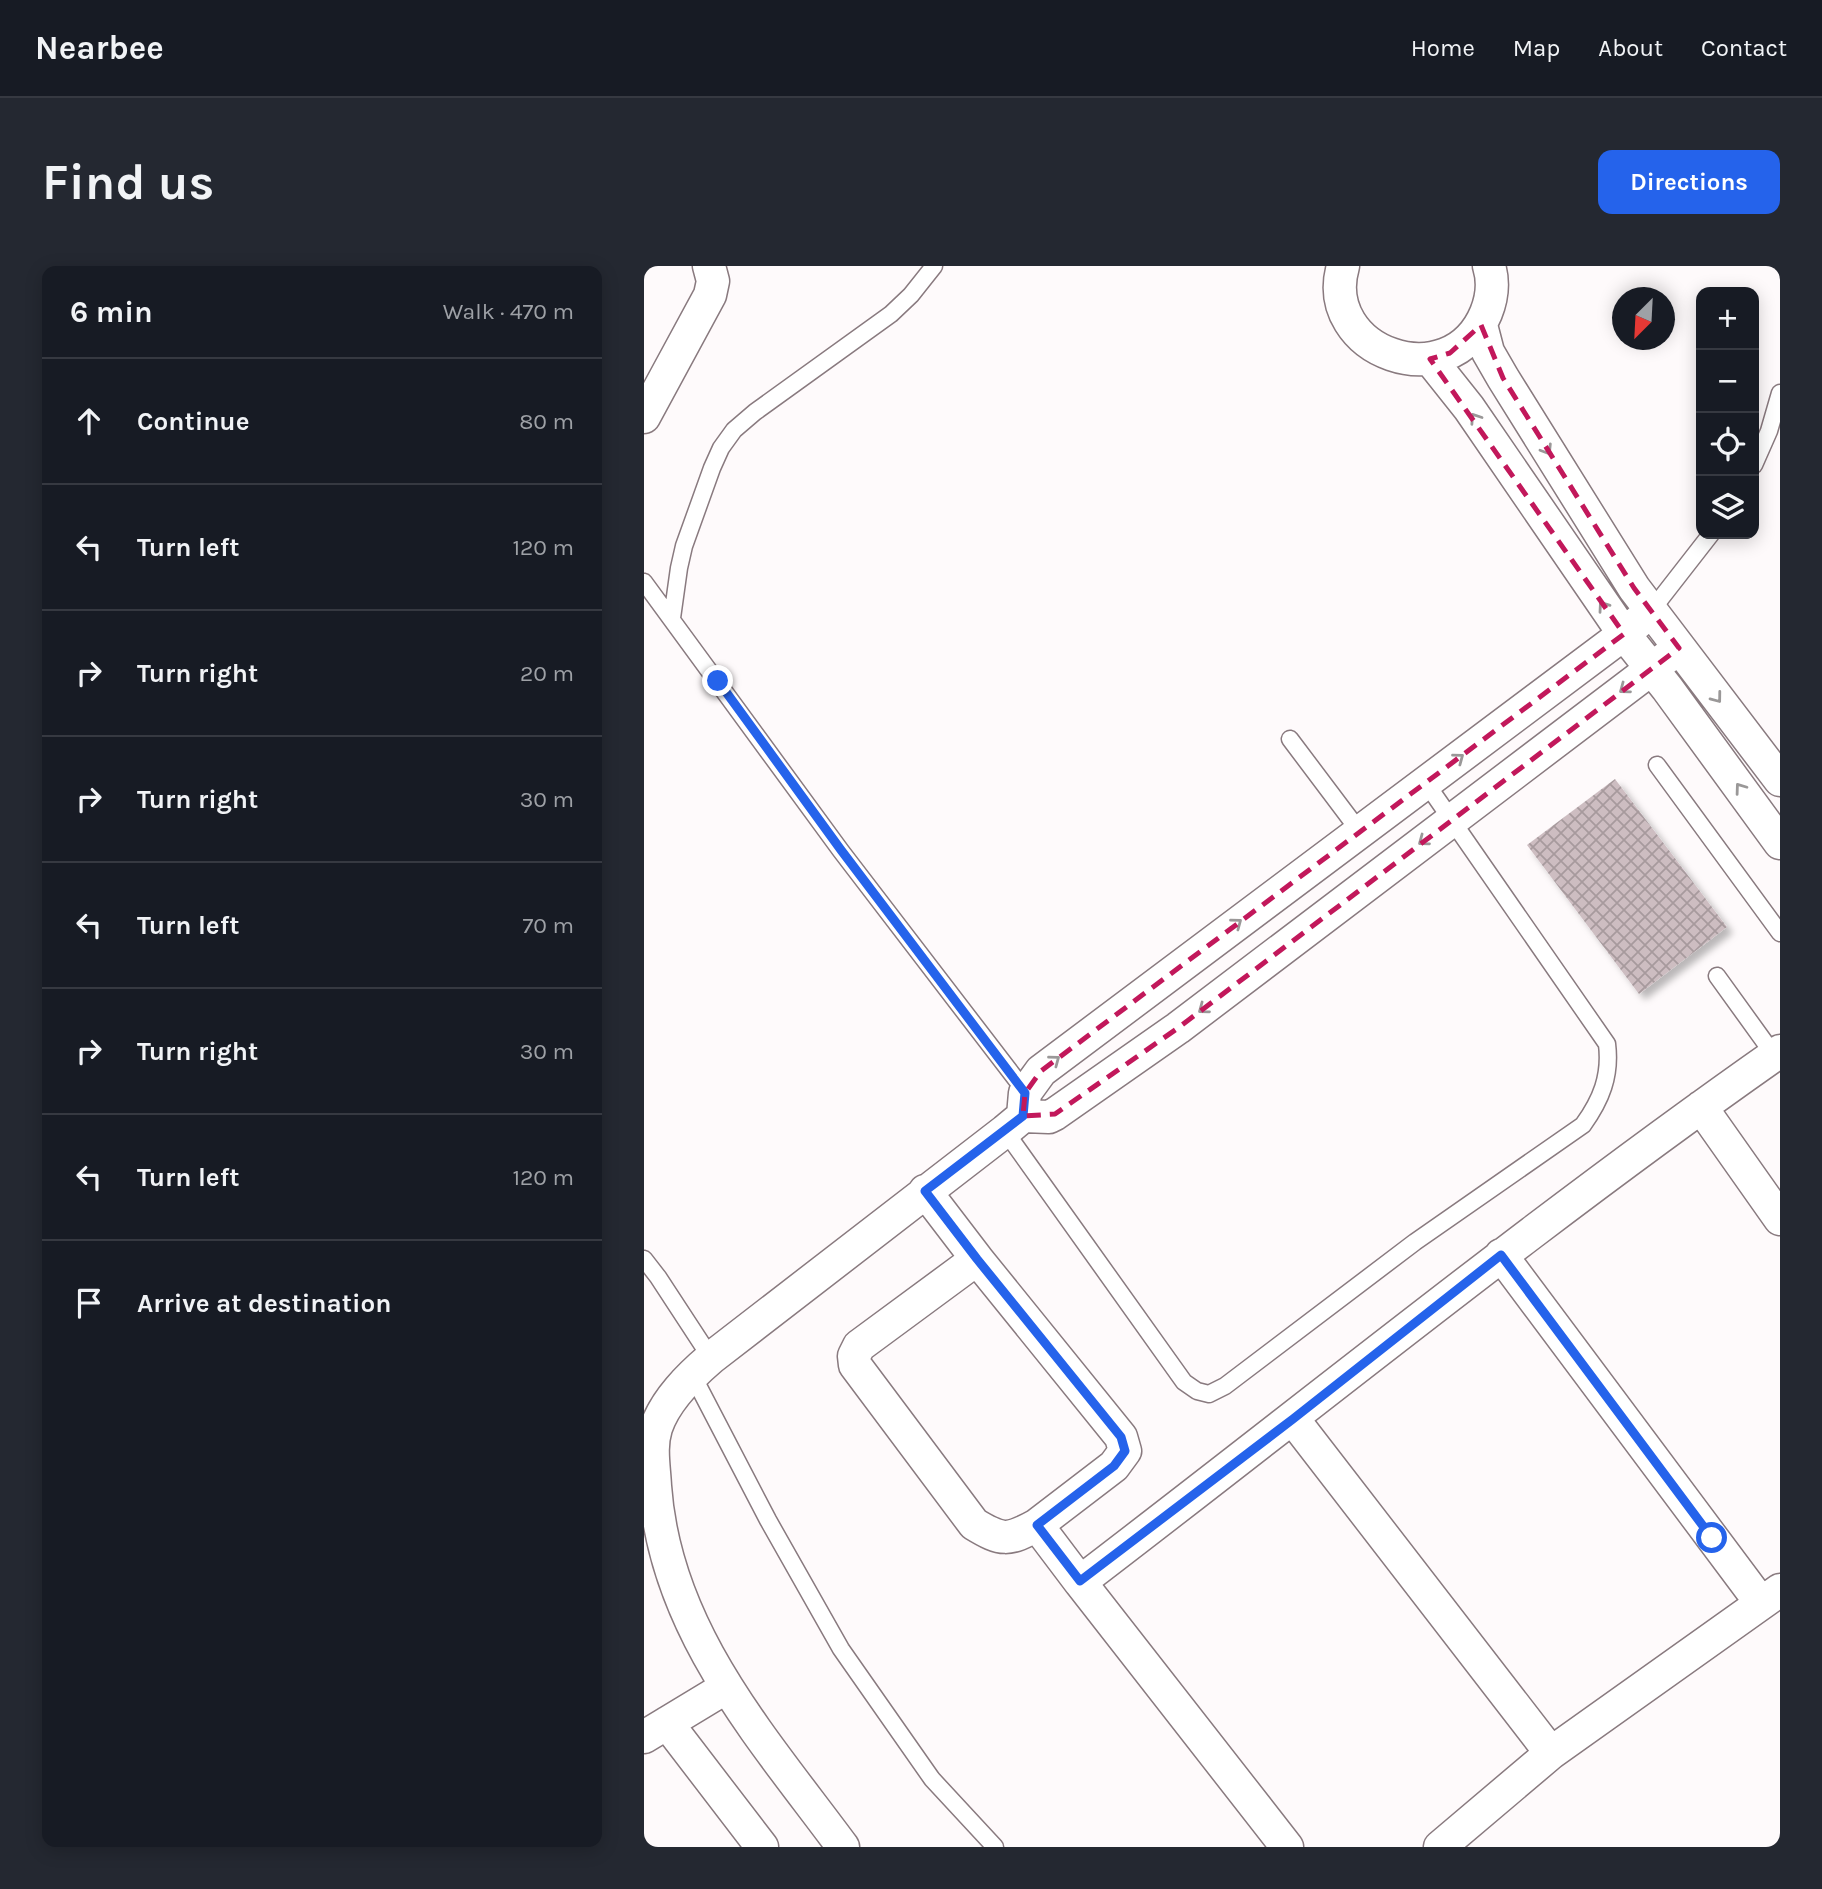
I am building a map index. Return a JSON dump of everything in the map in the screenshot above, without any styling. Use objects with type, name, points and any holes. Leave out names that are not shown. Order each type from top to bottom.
[{"type":"street","points":[[644,417],[710,295],[713,281],[709,266]]},
{"type":"street","points":[[1343,266],[1341,295],[1348,318],[1362,338],[1382,352],[1405,360],[1430,359],[1450,353],[1467,341],[1481,325],[1491,302],[1492,276],[1489,266]]},
{"type":"street","points":[[1481,325],[1488,352],[1503,378],[1634,588],[1780,780]]},
{"type":"street","points":[[1430,359],[1469,408],[1624,634],[1780,843]]},
{"type":"street","points":[[1025,1114],[1041,1071],[1624,634],[1651,611]]},
{"type":"street","points":[[843,1847],[726,1688],[693,1630],[675,1585],[648,1448],[667,1406],[702,1366],[1025,1114],[1067,1107],[1178,1028],[1678,648]]},
{"type":"street","points":[[1080,1581],[1293,1419],[1501,1255],[1777,1053]]},
{"type":"street","points":[[1702,1108],[1780,1219]]},
{"type":"street","points":[[925,1191],[1121,1437],[1125,1451],[1114,1466],[1037,1525],[1019,1535],[997,1538],[974,1524],[855,1364],[854,1356],[859,1346],[977,1259]]},
{"type":"street","points":[[1440,1847],[1551,1753],[1770,1597],[1501,1255]]},
{"type":"street","points":[[1293,1419],[1551,1753]]},
{"type":"street","points":[[1037,1525],[1287,1847]]},
{"type":"street","points":[[726,1688],[656,1730],[762,1847]]},
{"type":"lane","points":[[672,618],[684,546],[712,468],[721,448],[734,430],[891,314],[911,295],[934,266]]},
{"type":"lane","points":[[1759,454],[1780,393]]},
{"type":"lane","points":[[1651,611],[1707,539]]},
{"type":"lane","points":[[644,582],[841,850],[1025,1114],[1184,1382],[1197,1391],[1209,1394],[1225,1386],[1415,1242],[1583,1125],[1597,1105],[1605,1084],[1609,1062],[1607,1044],[1426,783]]},
{"type":"lane","points":[[1290,739],[1360,832]]},
{"type":"lane","points":[[1657,765],[1780,933]]},
{"type":"lane","points":[[1717,976],[1777,1053]]},
{"type":"lane","points":[[644,1259],[658,1277],[702,1366],[768,1520],[841,1649],[932,1779],[995,1847]]},
{"type":"highlighted area","points":[[1481,325],[1503,378],[1634,588],[1679,648],[1178,1028],[1055,1114],[1023,1116],[1025,1093],[1041,1071],[1624,634],[1430,359],[1450,353]]},
{"type":"building","points":[[1615,779],[1727,927],[1639,994],[1527,845]]},
{"type":"route","points":[[718,681],[841,850],[1025,1093],[1023,1116],[925,1191],[1121,1437],[1125,1451],[1114,1466],[1037,1525],[1080,1581],[1293,1419],[1501,1255],[1712,1538]]}]
